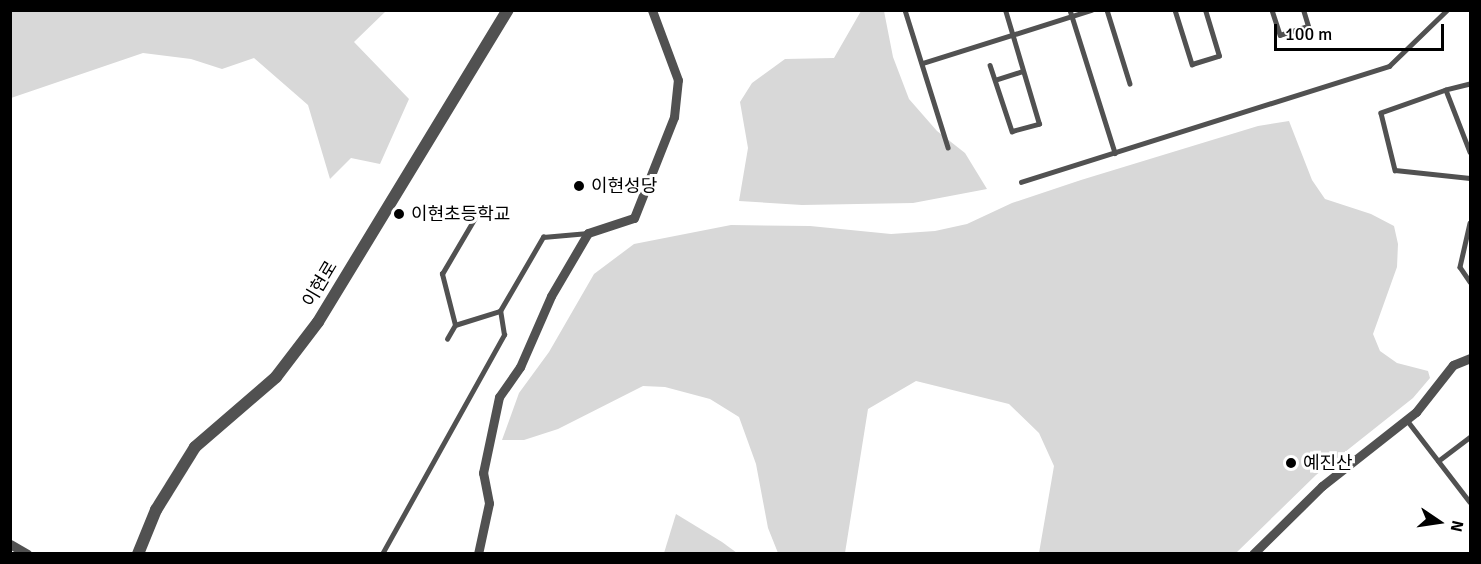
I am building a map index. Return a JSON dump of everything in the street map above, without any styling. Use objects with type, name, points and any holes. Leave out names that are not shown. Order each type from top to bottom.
[{"type":"street","name":"이현로","points":[[138,554],[156,510],[195,447],[276,377],[318,322],[508,10]]},
{"type":"street","points":[[478,554],[489,503],[483,473],[499,397],[520,367],[550,296],[588,233],[634,218],[674,117],[678,80],[652,10]]},
{"type":"street","points":[[1253,554],[1322,486],[1407,420],[1427,401],[1454,365],[1470,358]]},
{"type":"street","points":[[10,544],[27,554]]},
{"type":"lane","points":[[905,10],[948,147]]},
{"type":"lane","points":[[990,65],[1012,131],[1039,124],[1005,10]]},
{"type":"lane","points":[[1070,10],[1115,153]]},
{"type":"lane","points":[[923,63],[1091,10]]},
{"type":"lane","points":[[1107,10],[1130,84]]},
{"type":"lane","points":[[1175,10],[1192,64],[1219,56],[1205,10]]},
{"type":"lane","points":[[1272,10],[1280,35],[1308,26],[1303,10]]},
{"type":"lane","points":[[1021,182],[1389,66],[1447,10]]},
{"type":"lane","points":[[995,80],[1023,71]]},
{"type":"lane","points":[[1470,84],[1381,113],[1395,170],[1470,178]]},
{"type":"lane","points":[[1446,90],[1470,152]]},
{"type":"lane","points":[[455,325],[442,274],[476,216]]},
{"type":"lane","points":[[1470,223],[1460,267],[1470,282]]},
{"type":"lane","points":[[382,554],[504,335],[500,311],[543,237],[588,233]]},
{"type":"lane","points":[[447,339],[455,325],[500,311]]},
{"type":"lane","points":[[1407,420],[1470,502]]},
{"type":"lane","points":[[1438,460],[1470,437]]},
{"type":"shaded area","points":[[387,10],[354,42],[409,99],[380,164],[351,158],[330,179],[308,105],[254,58],[222,69],[191,59],[143,53],[11,98],[11,11]]},
{"type":"shaded area","points":[[861,11],[884,11],[893,57],[909,99],[937,131],[965,153],[987,189],[913,203],[802,205],[739,201],[748,148],[740,102],[752,83],[785,59],[834,58]]},
{"type":"shaded area","points":[[1289,121],[1312,180],[1325,199],[1371,214],[1394,226],[1398,244],[1397,267],[1373,334],[1380,351],[1397,363],[1428,371],[1430,378],[1413,398],[1316,475],[1236,553],[1039,553],[1054,466],[1039,433],[1009,404],[916,381],[868,409],[845,553],[778,553],[768,528],[756,464],[739,417],[710,399],[665,387],[643,386],[558,429],[524,440],[502,440],[519,393],[549,352],[594,274],[634,244],[731,225],[810,226],[891,234],[935,231],[967,224],[1012,203],[1081,180],[1258,126]]},
{"type":"shaded area","points":[[676,514],[722,542],[737,553],[664,553]]},
{"type":"place","name":"이현성당","points":[[579,186]]},
{"type":"place","name":"이현초등학교","points":[[399,214]]},
{"type":"place","name":"예진산","points":[[1291,463]]}]
